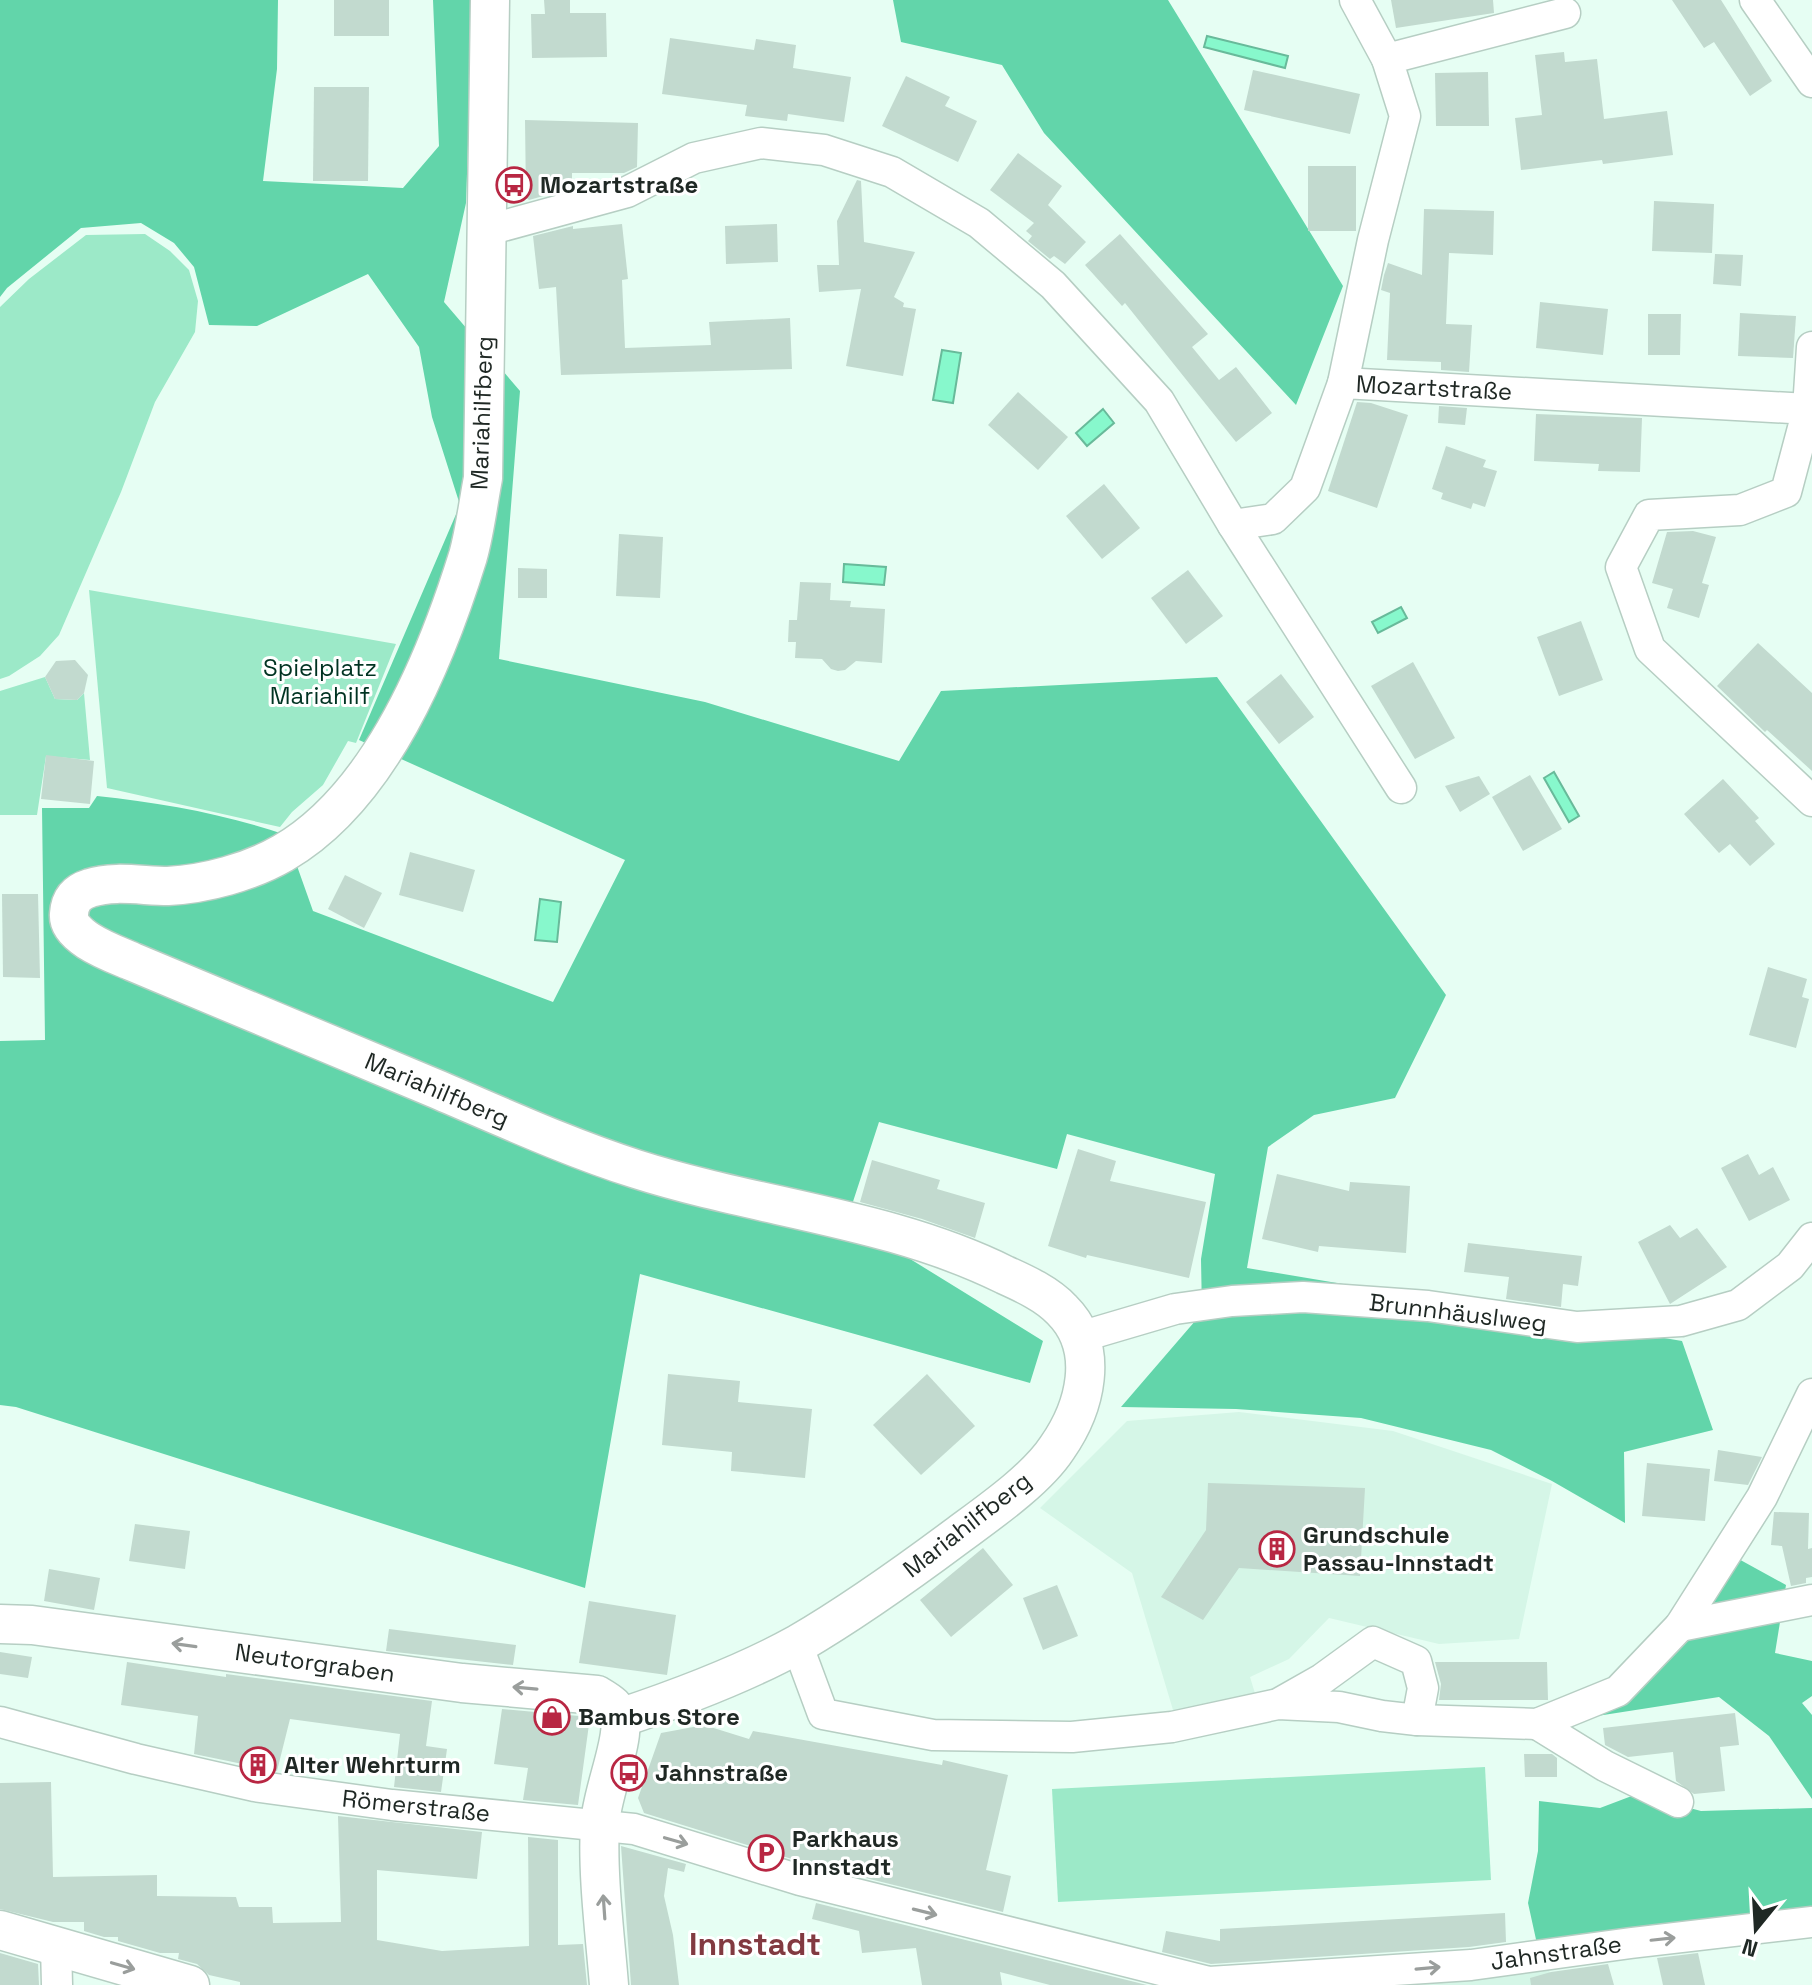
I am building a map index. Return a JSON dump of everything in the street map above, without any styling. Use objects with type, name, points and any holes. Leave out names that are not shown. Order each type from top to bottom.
[{"type":"main road","points":[[488,230],[490,0]]},
{"type":"main road","name":"Mariahilfberg","points":[[488,230],[483,478],[468,553],[445,619],[388,745],[335,813],[283,852],[226,877],[170,886],[112,884],[92,887],[77,893],[68,918],[86,941],[582,1149],[637,1169],[887,1232],[965,1256],[1035,1290],[1063,1310],[1080,1337],[1086,1364],[1085,1388],[1074,1420],[1056,1451],[1002,1503],[911,1570],[797,1644],[725,1678],[620,1718]]},
{"type":"main road","name":"Neutorgraben","points":[[0,1624],[32,1625],[462,1683],[597,1695],[613,1704],[620,1718]]},
{"type":"main road","points":[[609,1985],[600,1825],[604,1795],[621,1730],[620,1718]]},
{"type":"main road","points":[[0,1930],[190,1985]]},
{"type":"street","points":[[1343,383],[1373,240],[1405,116],[1387,59],[1355,0]]},
{"type":"street","points":[[1755,0],[1812,82]]},
{"type":"street","points":[[1387,59],[1565,13]]},
{"type":"street","points":[[488,230],[627,192],[694,158],[761,143],[824,150],[892,172],[979,223],[1053,285],[1159,401],[1233,525],[1401,788]]},
{"type":"street","points":[[1812,347],[1808,409],[1786,492],[1740,510],[1649,515],[1621,567],[1650,649],[1812,801]]},
{"type":"street","name":"Mozartstraße","points":[[1233,525],[1273,519],[1305,488],[1343,383],[1808,409]]},
{"type":"street","name":"Brunnhäuslweg","points":[[1080,1337],[1175,1309],[1232,1301],[1303,1297],[1428,1306],[1577,1327],[1681,1321],[1738,1305],[1790,1266],[1812,1238]]},
{"type":"street","points":[[797,1644],[823,1714],[933,1735],[1072,1737],[1172,1727],[1278,1704],[1339,1707],[1417,1720],[1537,1724],[1618,1691],[1680,1626],[1762,1497],[1812,1394]]},
{"type":"street","points":[[1680,1626],[1812,1600]]},
{"type":"street","points":[[1278,1704],[1322,1679],[1373,1642],[1416,1661],[1423,1688],[1417,1720]]},
{"type":"street","name":"Römerstraße","points":[[0,1722],[136,1759],[254,1786],[392,1805],[600,1825]]},
{"type":"street","points":[[1537,1724],[1605,1766],[1678,1802]]},
{"type":"street","name":"Jahnstraße","points":[[600,1825],[634,1829],[813,1884],[1209,1982],[1471,1965],[1812,1922]]},
{"type":"street","points":[[56,1946],[57,1985]]},
{"type":"shaded area","points":[[0,0],[278,0],[277,69],[263,181],[403,188],[439,146],[433,0],[473,0],[466,203],[444,302],[520,391],[499,659],[705,702],[899,761],[941,691],[1217,677],[1446,995],[1395,1098],[1314,1115],[1268,1147],[1247,1268],[1682,1341],[1713,1430],[1624,1452],[1625,1523],[1491,1450],[1361,1418],[1236,1409],[1121,1407],[1202,1313],[1201,1259],[1215,1174],[1067,1134],[1057,1169],[879,1122],[847,1220],[1043,1341],[1030,1383],[640,1274],[585,1588],[16,1407],[0,1405],[0,1041],[45,1040],[42,808],[89,808],[97,796],[193,810],[286,835],[313,911],[553,1002],[625,860],[359,740],[460,505],[432,417],[419,347],[368,274],[257,326],[209,325],[194,267],[174,243],[141,223],[81,228],[0,297]]},
{"type":"shaded area","points":[[893,0],[1168,0],[1343,286],[1296,405],[1044,133],[1002,65],[901,42]]},
{"type":"shaded area","points":[[1207,36],[1288,56],[1285,68],[1204,47]]},
{"type":"shaded area","points":[[942,350],[961,353],[953,403],[933,400]]},
{"type":"shaded area","points":[[1103,409],[1114,423],[1087,446],[1076,433]]},
{"type":"shaded area","points":[[844,564],[886,567],[884,585],[843,582]]},
{"type":"shaded area","points":[[1401,607],[1407,618],[1378,633],[1372,622]]},
{"type":"shaded area","points":[[1554,772],[1579,816],[1569,822],[1544,778]]},
{"type":"shaded area","points":[[540,899],[561,902],[557,942],[535,940]]},
{"type":"shaded area","points":[[1239,1412],[1393,1431],[1552,1484],[1519,1639],[1439,1644],[1329,1618],[1289,1659],[1250,1677],[1257,1700],[1176,1720],[1132,1573],[1040,1508],[1127,1421]]},
{"type":"shaded area","points":[[1735,1557],[1786,1585],[1775,1653],[1812,1661],[1812,1696],[1802,1703],[1812,1715],[1812,1799],[1769,1736],[1719,1697],[1597,1716],[1675,1645]]},
{"type":"shaded area","points":[[1637,1794],[1701,1811],[1812,1808],[1812,1906],[1537,1944],[1528,1903],[1538,1851],[1539,1801],[1600,1808]]},
{"type":"shaded area","points":[[1548,1967],[1554,1985],[1362,1985]]},
{"type":"green space","points":[[145,234],[170,251],[189,270],[198,301],[195,332],[155,402],[121,492],[59,635],[40,656],[0,679],[0,307],[29,279],[86,235]]},
{"type":"green space","name":"Spielplatz Mariahilf","points":[[89,590],[396,644],[356,743],[348,741],[323,785],[280,827],[107,788]]},
{"type":"green space","points":[[45,677],[55,699],[77,700],[84,693],[90,760],[46,756],[37,815],[0,815],[0,691]]},
{"type":"green space","points":[[1485,1767],[1491,1880],[1058,1902],[1052,1789]]},
{"type":"building","points":[[334,0],[389,0],[389,36],[334,36]]},
{"type":"building","points":[[544,0],[570,0],[570,13],[606,13],[607,57],[532,58],[531,14],[545,14]]},
{"type":"building","points":[[1391,0],[1493,0],[1494,13],[1396,28]]},
{"type":"building","points":[[1672,0],[1721,0],[1772,81],[1750,96],[1714,42],[1704,48]]},
{"type":"building","points":[[670,38],[754,50],[756,39],[796,45],[793,68],[851,77],[844,122],[788,114],[787,121],[745,116],[747,105],[662,94]]},
{"type":"building","points":[[1564,52],[1565,62],[1597,59],[1604,119],[1667,111],[1673,155],[1521,170],[1515,118],[1542,115],[1535,55]]},
{"type":"building","points":[[1253,70],[1360,94],[1350,134],[1244,110]]},
{"type":"building","points":[[1488,72],[1489,126],[1436,126],[1435,73]]},
{"type":"building","points":[[906,76],[950,97],[945,106],[977,121],[958,162],[882,126]]},
{"type":"building","points":[[314,87],[369,87],[368,181],[313,181]]},
{"type":"building","points":[[525,120],[638,123],[637,167],[624,173],[572,173],[572,188],[529,200],[526,197]]},
{"type":"building","points":[[1018,153],[1062,186],[1048,205],[1086,242],[1065,264],[1054,256],[1050,259],[1028,241],[1032,236],[1026,231],[1034,223],[990,190]]},
{"type":"building","points":[[1308,166],[1356,166],[1356,231],[1308,231]]},
{"type":"building","points":[[857,180],[861,181],[864,242],[915,252],[894,297],[904,303],[903,307],[916,309],[903,376],[846,366],[861,289],[819,292],[817,265],[839,265],[837,221]]},
{"type":"building","points":[[1654,201],[1714,204],[1712,253],[1652,251]]},
{"type":"building","points":[[1424,209],[1494,211],[1493,255],[1449,253],[1446,324],[1472,325],[1469,372],[1441,370],[1441,362],[1387,360],[1390,293],[1381,290],[1384,275],[1388,263],[1422,275]]},
{"type":"building","points":[[622,224],[628,279],[622,280],[625,348],[711,345],[709,322],[790,318],[792,369],[561,375],[556,287],[539,289],[533,236],[573,226],[573,229]]},
{"type":"building","points":[[777,224],[778,262],[726,264],[725,226]]},
{"type":"building","points":[[1120,234],[1208,334],[1192,347],[1219,380],[1236,367],[1272,413],[1236,442],[1125,303],[1122,306],[1085,265]]},
{"type":"building","points":[[1715,254],[1743,255],[1741,286],[1713,284]]},
{"type":"building","points":[[1540,302],[1608,309],[1603,355],[1536,348]]},
{"type":"building","points":[[1740,313],[1796,316],[1793,358],[1738,356]]},
{"type":"building","points":[[1648,314],[1681,314],[1680,355],[1648,355]]},
{"type":"building","points":[[1018,392],[1068,437],[1038,470],[988,425]]},
{"type":"building","points":[[1357,402],[1371,403],[1408,415],[1377,508],[1328,491]]},
{"type":"building","points":[[1439,406],[1467,408],[1465,425],[1438,423]]},
{"type":"building","points":[[1536,414],[1642,418],[1640,472],[1598,471],[1599,464],[1534,461]]},
{"type":"building","points":[[1446,446],[1486,460],[1483,467],[1497,471],[1485,507],[1473,503],[1471,509],[1441,499],[1443,493],[1432,489]]},
{"type":"building","points":[[1104,484],[1140,528],[1102,559],[1066,516]]},
{"type":"building","points":[[1693,531],[1716,537],[1702,583],[1709,585],[1699,618],[1667,608],[1673,589],[1652,583],[1667,532]]},
{"type":"building","points":[[619,534],[663,537],[660,598],[616,596]]},
{"type":"building","points":[[518,568],[547,569],[547,598],[518,598]]},
{"type":"building","points":[[1188,570],[1223,616],[1186,644],[1151,598]]},
{"type":"building","points":[[800,582],[831,583],[830,600],[851,601],[850,607],[885,609],[882,663],[856,661],[845,670],[838,671],[831,669],[822,659],[795,658],[796,642],[788,642],[789,620],[797,620]]},
{"type":"building","points":[[1581,621],[1603,680],[1559,696],[1537,637]]},
{"type":"building","points":[[1758,643],[1812,693],[1812,771],[1717,686]]},
{"type":"building","points":[[75,660],[88,675],[84,693],[77,700],[55,699],[45,677],[56,661]]},
{"type":"building","points":[[1413,662],[1455,738],[1415,759],[1371,686]]},
{"type":"building","points":[[1281,674],[1314,717],[1279,744],[1246,702]]},
{"type":"building","points":[[46,755],[94,761],[90,804],[41,799]]},
{"type":"building","points":[[1530,775],[1562,829],[1523,851],[1492,797]]},
{"type":"building","points":[[1479,776],[1490,794],[1460,812],[1445,786]]},
{"type":"building","points":[[1723,779],[1759,818],[1755,821],[1775,844],[1750,866],[1730,844],[1719,853],[1684,814]]},
{"type":"building","points":[[410,852],[475,870],[463,912],[399,895]]},
{"type":"building","points":[[345,875],[382,893],[364,928],[328,909]]},
{"type":"building","points":[[2,894],[38,894],[40,978],[3,977]]},
{"type":"building","points":[[1768,967],[1807,979],[1802,997],[1809,999],[1796,1048],[1749,1035]]},
{"type":"building","points":[[1078,1149],[1116,1161],[1110,1181],[1206,1202],[1189,1278],[1087,1255],[1086,1258],[1048,1246]]},
{"type":"building","points":[[1748,1154],[1759,1175],[1773,1167],[1790,1200],[1749,1221],[1721,1168]]},
{"type":"building","points":[[872,1160],[940,1180],[937,1189],[985,1203],[975,1238],[860,1202]]},
{"type":"building","points":[[1277,1174],[1349,1191],[1350,1182],[1410,1186],[1406,1253],[1319,1246],[1318,1252],[1262,1239]]},
{"type":"building","points":[[1670,1225],[1680,1238],[1697,1228],[1727,1267],[1670,1304],[1638,1242]]},
{"type":"building","points":[[1468,1243],[1582,1256],[1578,1286],[1563,1284],[1561,1307],[1506,1299],[1509,1277],[1464,1272]]},
{"type":"building","points":[[668,1374],[740,1381],[738,1402],[812,1409],[805,1478],[731,1471],[732,1452],[662,1445]]},
{"type":"building","points":[[927,1374],[975,1426],[921,1475],[873,1425]]},
{"type":"building","points":[[1718,1450],[1762,1457],[1748,1485],[1714,1481]]},
{"type":"building","points":[[1647,1463],[1710,1469],[1705,1521],[1642,1516]]},
{"type":"building","name":"Grundschule Passau-Innstadt","points":[[1208,1483],[1365,1488],[1360,1576],[1239,1568],[1203,1620],[1161,1597],[1206,1530]]},
{"type":"building","points":[[1774,1512],[1809,1513],[1808,1549],[1812,1548],[1812,1577],[1806,1578],[1806,1583],[1791,1586],[1782,1546],[1771,1545]]},
{"type":"building","points":[[135,1524],[190,1531],[185,1569],[129,1561]]},
{"type":"building","points":[[983,1548],[1013,1585],[951,1637],[920,1600]]},
{"type":"building","points":[[49,1569],[100,1578],[94,1610],[44,1601]]},
{"type":"building","points":[[1057,1585],[1078,1636],[1043,1650],[1023,1598]]},
{"type":"building","points":[[589,1601],[676,1615],[667,1675],[579,1663]]},
{"type":"building","points":[[389,1629],[516,1645],[513,1665],[386,1651]]},
{"type":"building","points":[[0,1652],[32,1657],[28,1678],[0,1674]]},
{"type":"building","points":[[127,1662],[432,1701],[426,1746],[447,1749],[441,1792],[394,1787],[400,1734],[290,1719],[277,1771],[194,1754],[198,1716],[121,1705]]},
{"type":"building","points":[[1435,1662],[1547,1662],[1548,1700],[1439,1700],[1441,1684]]},
{"type":"building","points":[[502,1709],[590,1717],[578,1805],[523,1800],[528,1768],[494,1764]]},
{"type":"building","points":[[1735,1713],[1739,1745],[1720,1747],[1725,1791],[1694,1794],[1676,1781],[1673,1752],[1628,1757],[1605,1745],[1603,1728]]},
{"type":"building","points":[[704,1725],[749,1739],[753,1731],[942,1765],[943,1760],[1008,1775],[986,1870],[1011,1876],[1003,1912],[805,1863],[644,1813],[638,1798],[661,1733]]},
{"type":"building","points":[[1524,1754],[1552,1754],[1557,1758],[1557,1777],[1525,1777]]},
{"type":"building","points":[[51,1782],[53,1877],[157,1875],[157,1896],[236,1897],[239,1907],[272,1907],[273,1923],[341,1922],[338,1816],[482,1832],[477,1879],[377,1870],[377,1940],[442,1951],[529,1946],[528,1837],[558,1840],[558,1945],[583,1944],[587,1985],[240,1985],[240,1982],[209,1975],[197,1964],[178,1959],[179,1953],[160,1953],[118,1941],[118,1937],[104,1937],[84,1931],[84,1922],[53,1922],[0,1909],[0,1783]]},
{"type":"building","points":[[621,1846],[686,1864],[684,1872],[668,1868],[664,1896],[679,1985],[631,1985]]},
{"type":"building","points":[[816,1903],[1147,1985],[1050,1985],[1000,1972],[1002,1985],[922,1985],[916,1948],[862,1953],[859,1931],[812,1919]]},
{"type":"building","points":[[1505,1913],[1506,1942],[1469,1947],[1211,1964],[1162,1952],[1166,1931],[1220,1941],[1220,1929]]},
{"type":"building","points":[[0,1953],[38,1964],[39,1985],[0,1985]]},
{"type":"building","points":[[1698,1953],[1705,1985],[1663,1985],[1657,1958]]},
{"type":"building","points":[[1608,1964],[1614,1985],[1531,1985],[1530,1978],[1551,1972]]},
{"type":"place","name":"Mozartstraße","points":[[514,185]]},
{"type":"place","name":"Grundschule Passau-Innstadt","points":[[1277,1549]]},
{"type":"place","name":"Bambus Store","points":[[552,1717]]},
{"type":"place","name":"Alter Wehrturm","points":[[258,1765]]},
{"type":"place","name":"Jahnstraße","points":[[629,1773]]},
{"type":"place","name":"Parkhaus Innstadt","points":[[766,1853]]},
{"type":"district","name":"Innstadt","points":[[755,1944]]}]
